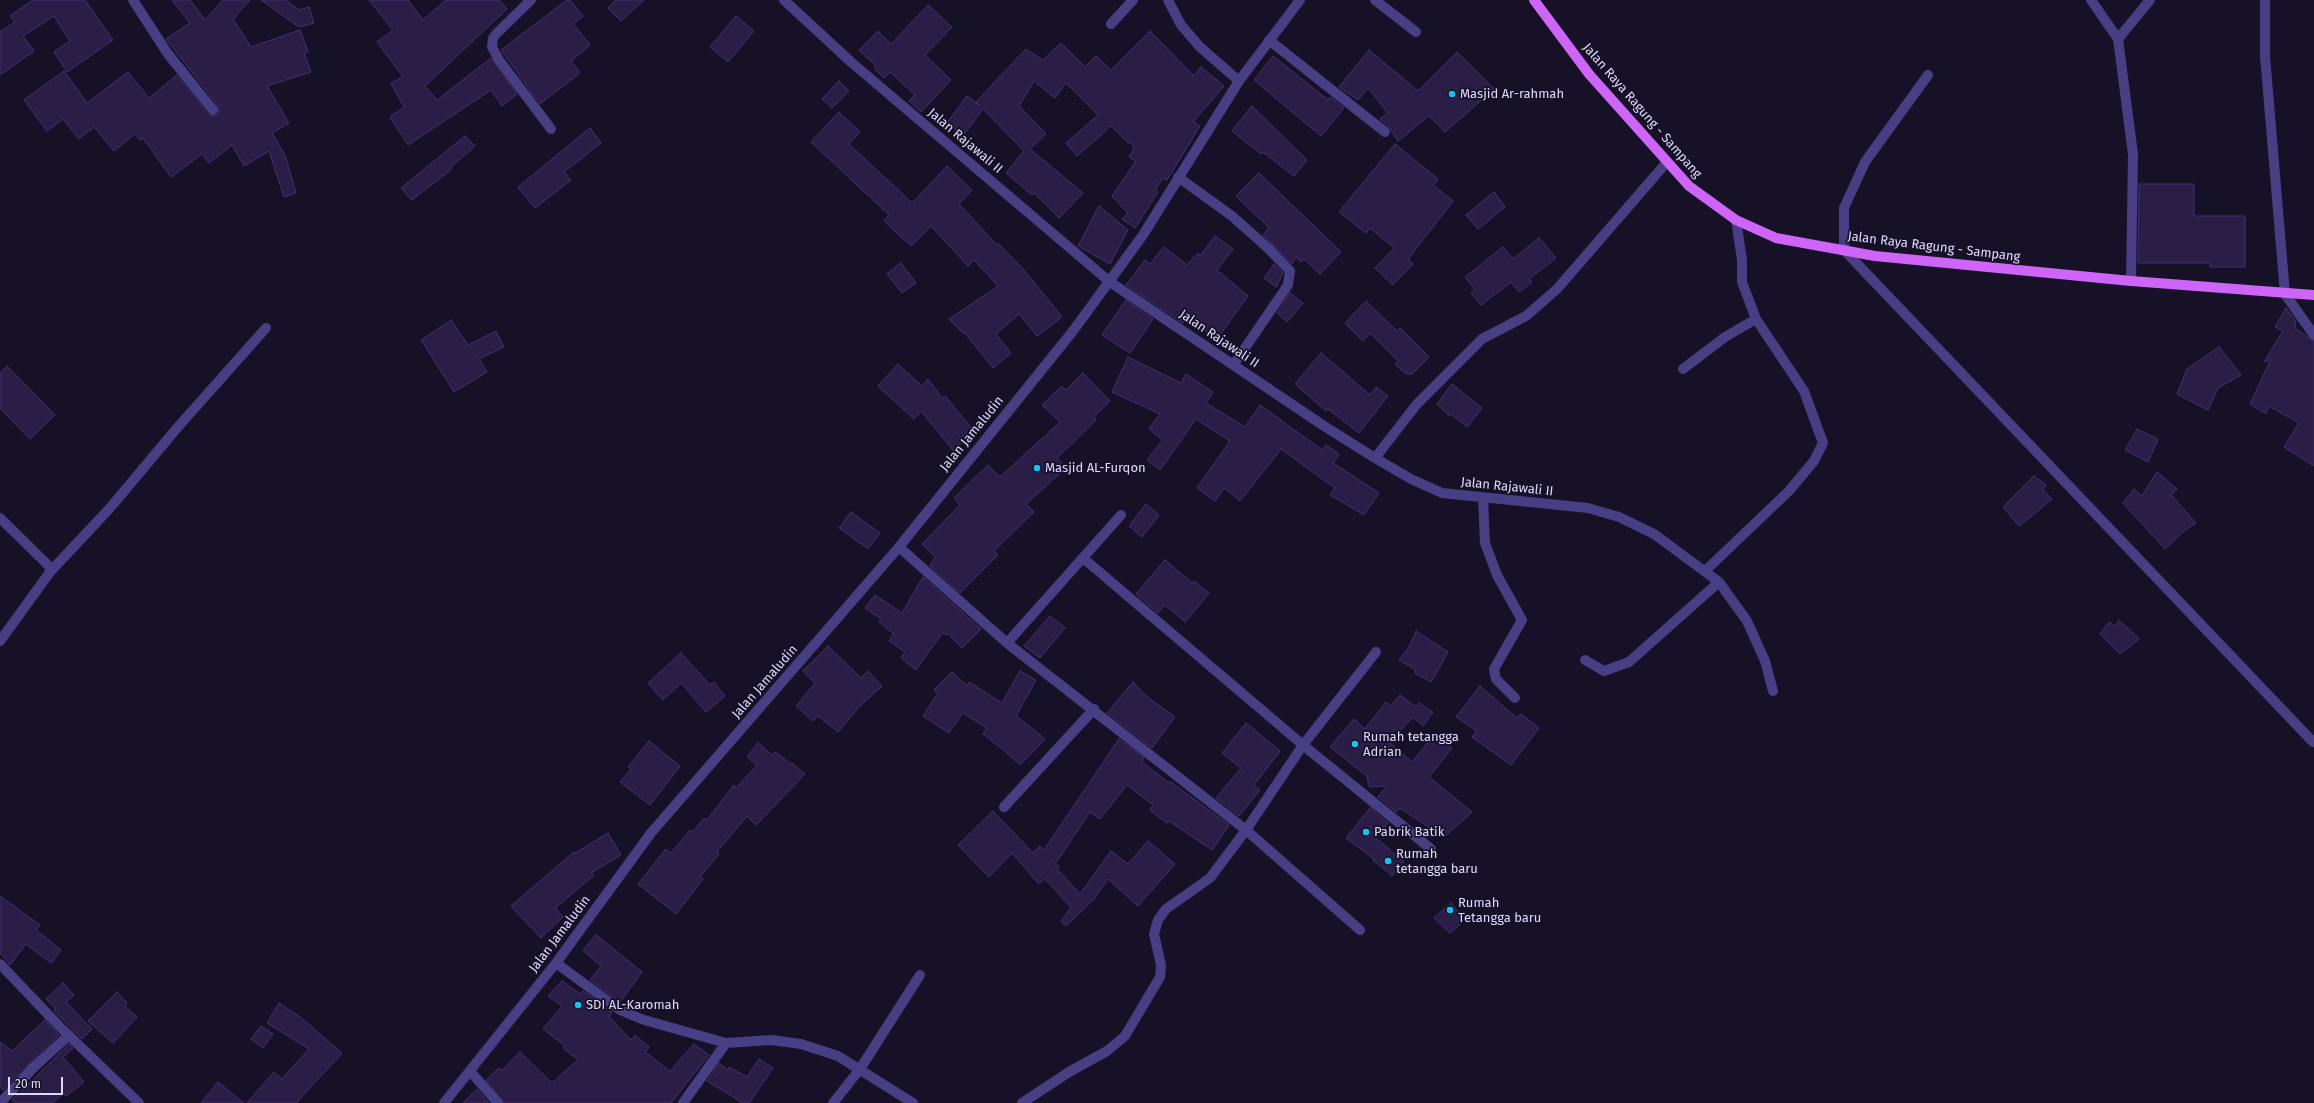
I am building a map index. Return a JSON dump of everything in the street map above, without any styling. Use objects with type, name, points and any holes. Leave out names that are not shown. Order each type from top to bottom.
[{"type":"main road","name":"Jalan Raya Ragung - Sampang","points":[[1534,0],[1589,74],[1689,186],[1736,220],[1776,238],[1875,256],[2131,281],[2285,294],[2314,295]]},
{"type":"street","points":[[133,0],[168,54],[213,110]]},
{"type":"street","points":[[531,0],[497,33],[493,38],[492,47],[499,60],[551,129]]},
{"type":"street","name":"Jalan Rajawali II","points":[[784,0],[851,62],[1110,282],[1324,426],[1375,458],[1410,479],[1442,493],[1588,508],[1619,517],[1654,534],[1719,582],[1747,621],[1765,661],[1773,691]]},
{"type":"street","points":[[1111,24],[1133,0]]},
{"type":"street","points":[[1168,0],[1181,25],[1200,47],[1239,81]]},
{"type":"street","name":"Jalan Jamaludin","points":[[444,1103],[556,963],[651,833],[899,546],[1110,282],[1239,81],[1300,0]]},
{"type":"street","points":[[1375,0],[1416,32]]},
{"type":"street","points":[[2091,0],[2118,39],[2133,154],[2131,281]]},
{"type":"street","points":[[2118,39],[2150,0]]},
{"type":"street","points":[[2265,0],[2265,56],[2285,294],[2314,335]]},
{"type":"street","points":[[1269,40],[1385,132]]},
{"type":"street","points":[[1928,75],[1865,162],[1844,208],[1844,250],[2313,742]]},
{"type":"street","points":[[1375,458],[1417,404],[1482,339],[1526,316],[1557,289],[1667,162]]},
{"type":"street","points":[[1178,178],[1232,216],[1269,249],[1290,271],[1288,285],[1234,364]]},
{"type":"street","points":[[1705,571],[1789,491],[1814,461],[1823,443],[1804,391],[1756,318],[1742,282],[1742,260],[1736,220]]},
{"type":"street","points":[[1683,370],[1725,337],[1756,318]]},
{"type":"street","points":[[0,641],[50,572],[110,508],[177,428],[266,328]]},
{"type":"street","points":[[1483,498],[1485,542],[1497,575],[1522,620],[1494,669],[1496,679],[1514,698]]},
{"type":"street","points":[[1007,643],[1121,515]]},
{"type":"street","points":[[0,518],[49,566],[50,572]]},
{"type":"street","points":[[899,546],[1007,643],[1094,709],[1246,830],[1360,930]]},
{"type":"street","points":[[1083,558],[1303,745],[1431,849]]},
{"type":"street","points":[[1585,660],[1604,671],[1629,662],[1719,582]]},
{"type":"street","points":[[1022,1103],[1069,1072],[1107,1051],[1125,1036],[1160,977],[1161,965],[1154,934],[1158,920],[1166,909],[1210,878],[1246,830],[1303,745],[1376,652]]},
{"type":"street","points":[[1004,807],[1094,709]]},
{"type":"street","points":[[556,963],[620,1010],[670,1029],[726,1043],[771,1040],[801,1044],[838,1056],[860,1068],[913,1103]]},
{"type":"street","points":[[0,964],[69,1035],[139,1103]]},
{"type":"street","points":[[833,1103],[860,1068],[920,975]]},
{"type":"street","points":[[0,1103],[32,1069],[69,1035]]},
{"type":"street","points":[[683,1103],[726,1043]]},
{"type":"street","points":[[470,1071],[498,1103]]},
{"type":"building","points":[[33,0],[85,0],[113,40],[67,72],[54,52],[70,41],[54,16],[23,36],[34,51],[0,75],[0,32],[15,22],[10,16]]},
{"type":"building","points":[[172,0],[190,0],[205,20],[223,0],[250,0],[233,19],[251,47],[300,30],[308,52],[304,53],[311,72],[267,86],[289,123],[272,133],[285,155],[296,193],[284,197],[269,151],[244,166],[232,145],[209,163],[202,154],[171,177],[143,138],[140,140],[135,134],[114,151],[94,127],[79,139],[63,119],[47,131],[24,100],[64,71],[87,103],[128,72],[149,98],[177,75],[208,114],[211,116],[217,115],[219,112],[218,106],[166,39],[190,23]]},
{"type":"building","points":[[261,0],[286,0],[299,10],[309,7],[314,23],[299,27]]},
{"type":"building","points":[[369,0],[408,0],[423,20],[446,0],[499,0],[507,9],[425,86],[437,100],[491,58],[517,94],[502,106],[491,90],[408,145],[390,117],[404,107],[391,83],[403,77],[377,42],[393,30]]},
{"type":"building","points":[[567,0],[570,0],[583,16],[573,24],[590,45],[571,61],[580,73],[540,104],[501,50]]},
{"type":"building","points":[[616,0],[644,0],[621,21],[608,8]]},
{"type":"building","points":[[928,5],[952,27],[925,55],[951,80],[921,112],[909,101],[915,95],[890,72],[884,78],[874,68],[876,66],[859,50],[878,31],[891,44]]},
{"type":"building","points":[[736,16],[754,31],[728,62],[710,47]]},
{"type":"building","points":[[1150,31],[1194,76],[1201,67],[1224,86],[1193,122],[1200,126],[1167,180],[1163,178],[1155,190],[1158,192],[1135,228],[1122,219],[1128,213],[1112,196],[1136,161],[1129,157],[1134,149],[1132,146],[1134,143],[1132,142],[1129,144],[1111,126],[1077,156],[1066,143],[1098,115],[1066,83],[1055,98],[1034,81],[1019,106],[1046,134],[1030,149],[1083,193],[1059,218],[1034,193],[1032,195],[1006,173],[1024,151],[983,109],[963,136],[947,123],[967,96],[980,106],[976,102],[1026,49],[1043,60],[1061,43],[1085,67],[1096,56],[1111,70]]},
{"type":"building","points":[[1369,50],[1418,91],[1457,52],[1494,89],[1445,132],[1429,116],[1398,141],[1389,127],[1380,119],[1388,113],[1368,88],[1358,100],[1339,87]]},
{"type":"building","points":[[1273,56],[1328,100],[1330,97],[1344,108],[1321,136],[1254,80]]},
{"type":"building","points":[[839,81],[849,91],[832,108],[822,99]]},
{"type":"building","points":[[1252,106],[1307,160],[1294,176],[1263,152],[1261,154],[1232,131]]},
{"type":"building","points":[[839,112],[860,132],[849,144],[912,203],[947,166],[972,190],[959,204],[997,245],[999,244],[1024,270],[1062,317],[1037,336],[1019,314],[996,334],[1011,353],[993,368],[964,332],[963,333],[949,319],[998,286],[974,260],[968,266],[931,226],[911,246],[884,221],[889,215],[811,142]]},
{"type":"building","points":[[590,128],[601,143],[564,172],[571,180],[535,208],[518,187]]},
{"type":"building","points":[[465,136],[475,146],[451,167],[452,169],[412,200],[401,188]]},
{"type":"building","points":[[1395,144],[1438,179],[1433,185],[1453,201],[1408,259],[1413,264],[1393,285],[1375,268],[1394,248],[1370,228],[1366,233],[1339,212]]},
{"type":"building","points":[[1259,173],[1341,252],[1320,274],[1304,259],[1301,262],[1296,257],[1292,264],[1263,235],[1269,228],[1236,196]]},
{"type":"building","points":[[2139,184],[2194,184],[2194,216],[2245,216],[2245,267],[2210,267],[2210,263],[2138,263]]},
{"type":"building","points":[[1494,192],[1505,207],[1478,229],[1466,215]]},
{"type":"building","points":[[1099,206],[1128,230],[1110,264],[1078,246]]},
{"type":"building","points":[[1215,236],[1233,249],[1217,270],[1248,296],[1217,339],[1187,318],[1183,323],[1126,285],[1145,260],[1150,264],[1164,247],[1187,265],[1198,253],[1200,256]]},
{"type":"building","points":[[1539,238],[1556,258],[1529,279],[1532,282],[1519,292],[1511,282],[1481,305],[1471,293],[1475,290],[1465,277],[1503,247],[1513,259]]},
{"type":"building","points":[[901,263],[916,283],[902,293],[887,274]]},
{"type":"building","points":[[1274,264],[1283,273],[1276,287],[1264,278]]},
{"type":"building","points":[[1290,293],[1303,303],[1287,322],[1277,313]]},
{"type":"building","points":[[1126,300],[1153,319],[1130,353],[1102,335]]},
{"type":"building","points":[[1366,301],[1397,331],[1400,328],[1429,357],[1412,374],[1406,374],[1395,364],[1398,361],[1370,333],[1363,341],[1345,323]]},
{"type":"building","points":[[2286,308],[2296,321],[2295,328],[2314,341],[2314,466],[2284,447],[2299,423],[2269,406],[2266,414],[2250,404],[2271,359],[2264,362],[2283,331],[2275,327]]},
{"type":"building","points":[[451,320],[468,345],[496,331],[504,347],[479,359],[487,372],[454,392],[421,340]]},
{"type":"building","points":[[2219,347],[2241,375],[2218,388],[2208,410],[2177,394],[2187,369]]},
{"type":"building","points":[[1321,353],[1370,395],[1376,387],[1388,396],[1359,433],[1328,409],[1326,411],[1295,384]]},
{"type":"building","points":[[1128,357],[1181,383],[1186,374],[1213,392],[1206,403],[1245,427],[1260,405],[1322,450],[1326,445],[1339,454],[1333,463],[1379,493],[1364,515],[1330,495],[1335,488],[1281,449],[1240,501],[1224,488],[1215,501],[1197,488],[1230,441],[1196,419],[1160,470],[1147,460],[1163,440],[1149,429],[1160,414],[1112,392]]},
{"type":"building","points":[[898,364],[922,386],[928,379],[942,398],[945,396],[975,432],[953,450],[921,411],[914,419],[878,386]]},
{"type":"building","points":[[7,366],[55,415],[30,439],[0,408],[0,373]]},
{"type":"building","points":[[1083,373],[1110,401],[1094,417],[1096,420],[1057,458],[1066,468],[1026,504],[1034,512],[994,551],[998,555],[960,593],[930,566],[935,557],[922,544],[960,505],[954,498],[988,465],[1000,477],[1060,422],[1042,405],[1062,386],[1066,390]]},
{"type":"building","points":[[1452,384],[1482,408],[1467,427],[1451,414],[1449,416],[1437,404]]},
{"type":"building","points":[[2137,429],[2158,439],[2148,462],[2125,450]]},
{"type":"building","points":[[2157,472],[2177,489],[2171,495],[2196,523],[2185,530],[2165,549],[2123,503],[2134,489],[2142,496]]},
{"type":"building","points":[[2034,476],[2046,485],[2043,490],[2052,499],[2019,526],[2003,507]]},
{"type":"building","points":[[1146,504],[1159,515],[1142,537],[1129,526]]},
{"type":"building","points":[[851,512],[880,533],[868,549],[839,528]]},
{"type":"building","points":[[1165,560],[1192,583],[1194,581],[1209,593],[1185,622],[1165,605],[1158,613],[1136,594]]},
{"type":"building","points":[[923,577],[981,629],[962,648],[948,634],[946,635],[943,632],[916,670],[901,658],[905,652],[889,641],[894,634],[879,622],[881,619],[865,608],[875,595],[902,613]]},
{"type":"building","points":[[1050,616],[1065,628],[1040,658],[1024,646]]},
{"type":"building","points":[[2119,620],[2139,639],[2120,654],[2100,634],[2109,622],[2115,626]]},
{"type":"building","points":[[1416,631],[1448,652],[1431,682],[1415,673],[1416,670],[1399,660],[1408,649]]},
{"type":"building","points":[[828,646],[861,678],[868,671],[882,686],[859,707],[838,732],[818,716],[813,721],[796,706],[815,683],[803,671]]},
{"type":"building","points":[[681,653],[710,685],[714,682],[725,696],[706,712],[681,683],[663,700],[648,683]]},
{"type":"building","points":[[1020,671],[1036,680],[1016,716],[1045,739],[1020,765],[983,734],[987,728],[963,713],[949,733],[923,716],[938,693],[934,690],[952,672],[967,686],[969,682],[1002,703]]},
{"type":"building","points":[[1133,682],[1146,696],[1175,717],[1152,748],[1107,713]]},
{"type":"building","points":[[1480,686],[1517,718],[1521,714],[1539,728],[1511,765],[1472,737],[1477,731],[1456,717]]},
{"type":"building","points":[[1400,695],[1416,707],[1419,703],[1433,712],[1423,726],[1413,717],[1389,742],[1412,762],[1433,736],[1452,748],[1429,777],[1472,812],[1444,837],[1400,808],[1396,812],[1378,797],[1387,786],[1369,787],[1367,776],[1330,747],[1354,719],[1365,729],[1386,702],[1391,706]]},
{"type":"building","points":[[1246,723],[1280,751],[1254,785],[1260,790],[1239,816],[1216,798],[1241,768],[1222,753]]},
{"type":"building","points":[[1119,739],[1144,758],[1141,761],[1169,783],[1171,782],[1229,825],[1212,850],[1169,821],[1167,823],[1150,810],[1153,805],[1127,785],[1100,819],[1090,812],[1055,864],[1059,867],[1057,869],[1080,894],[1111,851],[1128,864],[1148,841],[1175,864],[1138,906],[1108,879],[1094,899],[1066,926],[1061,922],[1071,907],[1045,879],[1039,884],[1012,853],[989,877],[958,845],[993,811],[1033,853],[1040,846],[1044,850]]},
{"type":"building","points":[[649,741],[680,766],[650,805],[620,782],[631,769],[628,767]]},
{"type":"building","points":[[758,743],[772,755],[775,752],[805,774],[756,825],[747,816],[717,852],[719,854],[700,877],[703,879],[676,914],[638,884],[666,849],[671,853],[690,830],[693,832],[704,818],[707,820],[734,785],[736,788],[757,765],[747,757]]},
{"type":"building","points":[[1370,808],[1388,823],[1376,838],[1404,862],[1392,876],[1373,860],[1374,859],[1346,838]]},
{"type":"building","points":[[608,833],[621,855],[591,873],[594,875],[555,908],[563,917],[541,938],[511,906],[574,852],[575,853]]},
{"type":"building","points":[[0,896],[40,925],[36,930],[61,950],[51,963],[26,944],[10,965],[0,953]]},
{"type":"building","name":"Rumah Tetangga baru","points":[[1451,903],[1465,920],[1450,933],[1434,918]]},
{"type":"building","points":[[596,935],[642,972],[620,1002],[590,980],[601,966],[583,950]]},
{"type":"building","points":[[562,981],[580,994],[583,991],[612,1012],[609,1017],[631,1040],[635,1035],[649,1047],[645,1052],[670,1071],[694,1044],[709,1055],[671,1103],[504,1103],[486,1080],[499,1068],[502,1071],[520,1052],[552,1083],[578,1060],[563,1048],[565,1046],[543,1029],[562,1006],[548,996]]},
{"type":"building","points":[[63,983],[74,995],[66,1002],[92,1029],[82,1039],[54,1011],[56,1009],[46,999]]},
{"type":"building","points":[[117,992],[127,1003],[125,1006],[137,1017],[113,1043],[88,1021]]},
{"type":"building","points":[[279,1003],[300,1017],[342,1053],[296,1103],[247,1103],[274,1072],[282,1079],[309,1049],[267,1023]]},
{"type":"building","points":[[45,1020],[59,1035],[3,1090],[0,1087],[0,1042],[12,1051]]},
{"type":"building","points":[[261,1026],[273,1034],[263,1048],[251,1039]]},
{"type":"building","points":[[69,1044],[73,1048],[63,1057],[84,1082],[66,1096],[64,1093],[53,1103],[16,1103],[12,1100]]},
{"type":"building","points":[[759,1059],[773,1068],[749,1103],[743,1103],[707,1081],[719,1063],[728,1070],[729,1067],[747,1077]]},
{"type":"building","points":[[218,1082],[244,1103],[201,1103]]},
{"type":"building","points":[[477,1089],[489,1103],[463,1103]]},
{"type":"place","name":"Masjid Ar-rahmah","points":[[1452,94]]},
{"type":"place","name":"Masjid AL-Furqon","points":[[1037,468]]},
{"type":"place","name":"Rumah tetangga Adrian","points":[[1355,744]]},
{"type":"place","name":"Pabrik Batik","points":[[1366,832]]},
{"type":"place","name":"Rumah tetangga baru","points":[[1388,861]]},
{"type":"place","name":"Rumah Tetangga baru","points":[[1450,910]]},
{"type":"place","name":"SDI AL-Karomah","points":[[578,1005]]}]
